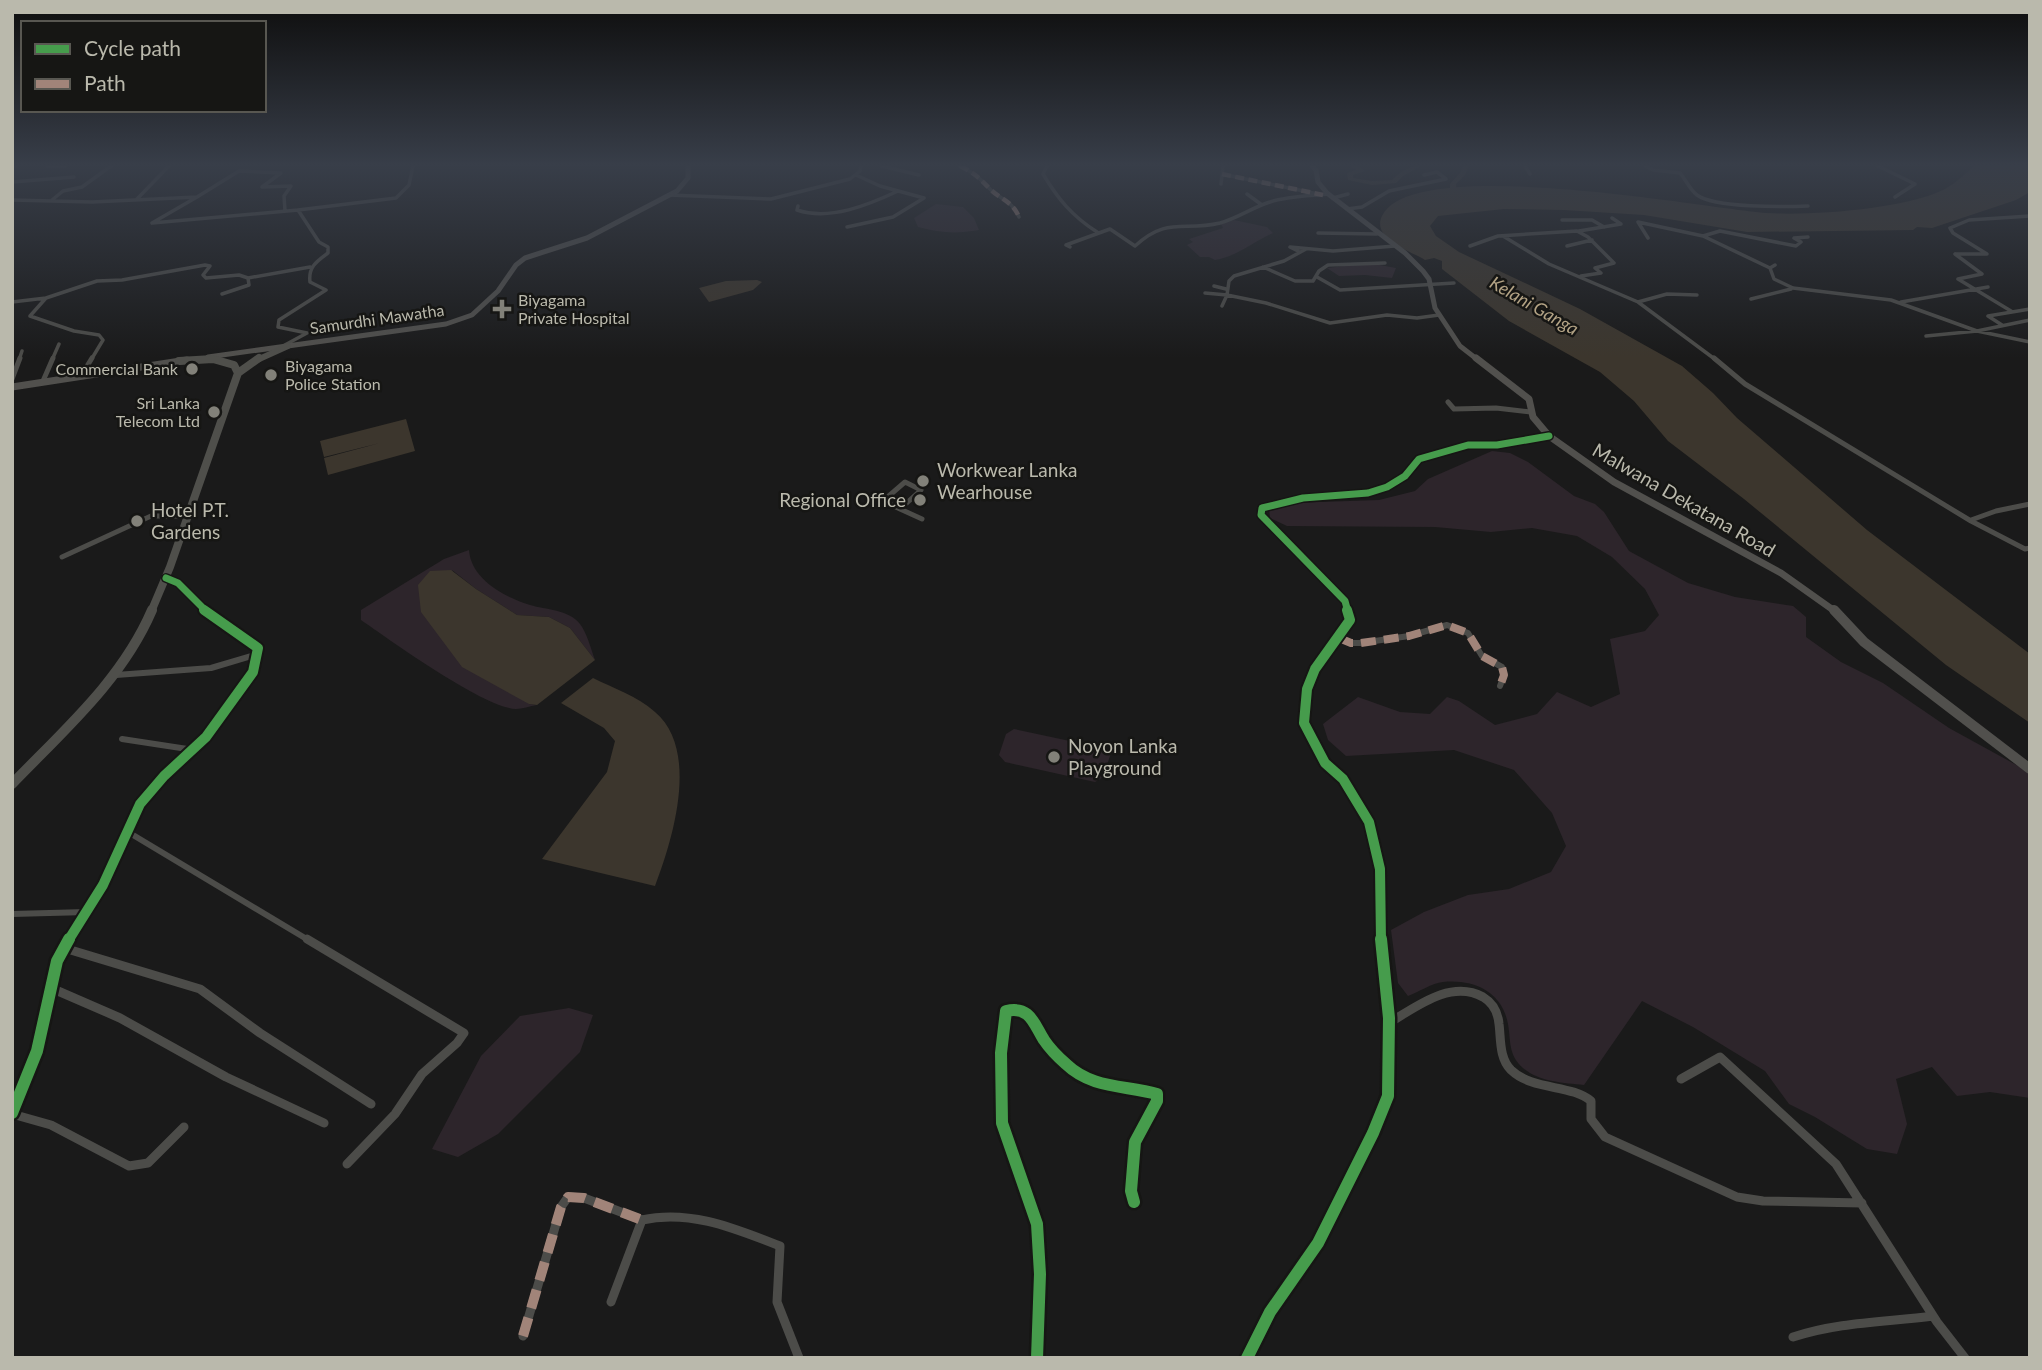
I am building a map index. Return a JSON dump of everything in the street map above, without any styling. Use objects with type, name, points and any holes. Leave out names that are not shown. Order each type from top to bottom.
[{"type":"main road","name":"Samurdhi Mawatha","points":[[12,387],[446,324],[468,318],[498,291],[516,265],[525,258],[587,238],[602,230]]},
{"type":"main road","name":"Malwana Dekatana Road","points":[[1372,230],[1423,271],[1430,284],[1433,303],[1439,315],[1464,351],[1526,397],[1531,412],[1549,436],[1614,482],[1739,548],[1816,597],[1846,620],[1864,642],[2030,769]]},
{"type":"main road","points":[[12,784],[16,775],[116,675],[140,638],[166,578],[239,373],[262,356],[285,346]]},
{"type":"main road","points":[[179,361],[213,359],[234,365],[239,373]]},
{"type":"street","points":[[12,302],[46,298],[97,281],[121,280],[205,265],[210,266],[203,275],[206,278],[239,275],[248,278],[310,267],[328,253],[328,247],[319,242],[311,230]]},
{"type":"street","points":[[1070,247],[1066,245],[1097,232],[1112,230],[1135,246],[1155,230]]},
{"type":"street","points":[[1470,246],[1503,236],[1588,230]]},
{"type":"street","points":[[1643,230],[1648,238]]},
{"type":"street","points":[[1675,230],[1703,236],[1772,266],[1774,279],[1793,288],[1867,295],[1901,302],[1977,331],[2030,342]]},
{"type":"street","points":[[1951,230],[1987,254],[1955,254],[1982,274],[1958,279],[2011,311]]},
{"type":"street","points":[[1703,236],[1715,231],[1730,232],[1796,246],[1801,242],[1794,238],[1808,237]]},
{"type":"street","points":[[1577,232],[1592,240],[1614,263],[1595,268],[1601,273],[1580,276]]},
{"type":"street","points":[[1318,233],[1377,234]]},
{"type":"street","points":[[1503,236],[1549,264],[1638,302],[1698,345],[1745,384],[1971,520],[2025,549],[2030,548]]},
{"type":"street","points":[[1567,246],[1592,240]]},
{"type":"street","points":[[1297,251],[1290,247],[1333,251],[1395,246]]},
{"type":"street","points":[[1222,306],[1227,295],[1226,289],[1234,276],[1284,261],[1306,248]]},
{"type":"street","points":[[1328,265],[1333,251]]},
{"type":"street","points":[[1263,267],[1295,281],[1313,281],[1319,271],[1328,265],[1385,263]]},
{"type":"street","points":[[285,346],[307,333],[278,327],[279,320],[326,290],[310,282],[310,267]]},
{"type":"street","points":[[1317,277],[1340,290],[1454,283]]},
{"type":"street","points":[[222,294],[246,288],[249,285],[248,278]]},
{"type":"street","points":[[1214,286],[1226,289]]},
{"type":"street","points":[[1901,302],[1988,286]]},
{"type":"street","points":[[1751,299],[1793,288]]},
{"type":"street","points":[[1205,293],[1253,301],[1330,323],[1387,315],[1418,318],[1439,315]]},
{"type":"street","points":[[1638,302],[1654,295],[1698,295]]},
{"type":"street","points":[[46,298],[30,316],[74,331],[99,335],[103,340],[81,376]]},
{"type":"street","points":[[2002,325],[1987,316],[2030,309]]},
{"type":"street","points":[[1926,336],[1977,331],[2030,320]]},
{"type":"street","points":[[43,381],[59,344]]},
{"type":"street","points":[[12,379],[22,351]]},
{"type":"street","points":[[1448,402],[1454,409],[1496,408],[1531,412]]},
{"type":"street","points":[[1247,1358],[1270,1312],[1318,1243],[1373,1133],[1388,1096],[1389,1023],[1381,937],[1380,869],[1369,822],[1343,779],[1325,763],[1304,723],[1307,689],[1315,669],[1350,620],[1345,601],[1283,540],[1261,515],[1262,508],[1298,499],[1379,493],[1410,473],[1419,459],[1468,445],[1497,445],[1549,436]]},
{"type":"street","points":[[900,509],[921,490],[905,482],[883,501],[900,509],[922,519]]},
{"type":"street","points":[[1971,520],[2030,503]]},
{"type":"street","points":[[62,557],[151,516],[188,516]]},
{"type":"street","points":[[166,578],[178,583],[207,612],[258,648],[253,672],[194,750],[150,790],[140,803],[87,912],[57,961],[37,1051],[12,1114],[51,1125],[129,1166],[148,1163],[184,1127]]},
{"type":"street","points":[[1339,638],[1357,643],[1409,636],[1443,624],[1455,626],[1468,633],[1482,656],[1502,667],[1504,675],[1500,686]]},
{"type":"street","points":[[116,675],[211,668],[258,654]]},
{"type":"street","points":[[121,739],[194,750]]},
{"type":"street","points":[[128,832],[464,1033],[457,1043],[422,1074],[395,1114],[347,1164]]},
{"type":"street","points":[[12,914],[87,912]]},
{"type":"street","points":[[64,948],[200,989],[260,1033],[370,1104]]},
{"type":"street","points":[[51,988],[120,1018],[226,1077],[324,1123]]},
{"type":"street","points":[[1389,1023],[1449,990],[1461,989],[1478,993],[1492,1003],[1498,1015],[1503,1055],[1508,1068],[1522,1078],[1584,1095],[1591,1101],[1591,1119],[1605,1137],[1737,1197],[1763,1201],[1862,1203]]},
{"type":"street","points":[[1037,1358],[1040,1265],[1037,1223],[1020,1169],[1003,1132],[1006,1011],[1021,1009],[1028,1012],[1038,1023],[1050,1048],[1077,1075],[1092,1082],[1157,1094],[1157,1101],[1135,1142],[1131,1191],[1134,1202]]},
{"type":"street","points":[[1681,1079],[1720,1057],[1836,1164],[1933,1316],[1965,1358]]},
{"type":"street","points":[[523,1336],[561,1207],[568,1197],[584,1198],[642,1220],[681,1218],[732,1227],[779,1246],[778,1302],[799,1358]]},
{"type":"street","points":[[611,1303],[642,1220]]},
{"type":"street","points":[[1793,1338],[1827,1326],[1863,1325],[1933,1316]]},
{"type":"shaded area","points":[[929,230],[979,230],[963,232]]},
{"type":"shaded area","points":[[1217,230],[1270,230],[1273,233],[1238,252],[1215,260],[1200,257],[1187,245],[1193,242],[1189,239]]},
{"type":"shaded area","points":[[1369,263],[1396,268],[1392,278],[1339,276],[1327,268]]},
{"type":"shaded area","points":[[1492,451],[1510,453],[1528,462],[1574,496],[1595,504],[1604,512],[1629,551],[1688,583],[1735,597],[1793,606],[1806,617],[1806,637],[1841,662],[1883,683],[1949,728],[2030,775],[2030,1098],[1990,1092],[1957,1096],[1932,1067],[1896,1079],[1907,1124],[1897,1154],[1867,1149],[1789,1104],[1765,1071],[1693,1027],[1642,1001],[1584,1085],[1544,1079],[1523,1068],[1512,1053],[1508,1024],[1500,1003],[1493,995],[1475,985],[1443,982],[1408,996],[1398,983],[1391,930],[1424,912],[1468,895],[1509,889],[1551,872],[1566,846],[1552,813],[1514,770],[1454,750],[1346,756],[1328,740],[1323,724],[1358,697],[1400,712],[1430,714],[1447,697],[1459,701],[1495,725],[1537,714],[1557,692],[1591,707],[1620,694],[1610,639],[1645,631],[1659,615],[1645,589],[1612,557],[1577,536],[1532,528],[1491,532],[1435,527],[1287,526],[1270,518],[1269,508],[1290,503],[1379,500],[1415,491],[1428,479]]},
{"type":"shaded area","points":[[469,550],[476,570],[490,585],[520,602],[569,615],[580,624],[587,636],[595,660],[570,628],[549,617],[517,615],[452,570],[529,704],[537,705],[516,709],[501,706],[482,697],[437,672],[361,620],[361,610],[444,559]]},
{"type":"shaded area","name":"Noyon Lanka Playground","points":[[1014,729],[1112,750],[1103,777],[1095,782],[1005,762],[999,755],[1006,734]]},
{"type":"shaded area","points":[[569,1008],[593,1015],[580,1052],[498,1134],[458,1157],[432,1149],[481,1056],[520,1016]]},
{"type":"water","name":"Kelani Ganga","points":[[1432,230],[1436,236],[1459,252],[1580,309],[1682,366],[1737,418],[1867,530],[2030,654],[2030,723],[1946,665],[1744,499],[1668,441],[1634,401],[1600,372],[1509,321],[1442,269],[1442,261],[1434,258],[1425,260],[1394,243],[1382,231]]},
{"type":"water","points":[[1734,230],[1913,230],[1913,230]]},
{"type":"water","points":[[726,281],[762,282],[753,290],[709,302],[699,288]]},
{"type":"water","points":[[406,419],[415,451],[328,475],[324,458],[380,443],[324,457],[320,441]]},
{"type":"water","points":[[451,570],[517,615],[549,617],[570,628],[595,660],[537,705],[529,704],[462,667],[421,612],[418,585],[430,571]]},
{"type":"water","points":[[593,678],[648,706],[669,728],[677,749],[679,796],[669,844],[655,886],[542,859],[607,772],[615,741],[604,728],[561,703]]},
{"type":"marked path","points":[[1339,638],[1351,643],[1361,643],[1409,636],[1447,625],[1468,633],[1482,656],[1502,667],[1504,675],[1500,686]]},
{"type":"marked path","points":[[523,1336],[561,1207],[568,1197],[584,1198],[642,1220]]},
{"type":"cycle path","points":[[1247,1358],[1270,1312],[1318,1243],[1373,1133],[1388,1096],[1389,1018],[1381,937],[1380,869],[1369,822],[1343,779],[1325,763],[1304,723],[1307,689],[1315,669],[1350,620],[1345,601],[1283,540],[1261,515],[1262,508],[1303,498],[1368,493],[1387,487],[1405,476],[1419,459],[1468,445],[1497,445],[1549,436]]},
{"type":"cycle path","points":[[12,1113],[37,1051],[57,961],[103,885],[140,804],[164,776],[206,737],[253,672],[258,648],[200,607],[178,583],[166,578]]},
{"type":"cycle path","points":[[1037,1358],[1040,1274],[1037,1224],[1002,1123],[1001,1053],[1006,1011],[1016,1009],[1029,1014],[1050,1048],[1082,1077],[1102,1085],[1157,1094],[1157,1101],[1135,1142],[1131,1191],[1134,1202]]},
{"type":"place","name":"Biyagama Private Hospital","points":[[502,309]]},
{"type":"place","name":"Commercial Bank","points":[[192,369]]},
{"type":"place","name":"Biyagama Police Station","points":[[271,375]]},
{"type":"place","name":"Sri Lanka Telecom Ltd","points":[[214,412]]},
{"type":"place","name":"Workwear Lanka Wearhouse","points":[[923,481]]},
{"type":"place","name":"Regional Office","points":[[920,500]]},
{"type":"place","name":"Hotel P.T. Gardens","points":[[137,521]]},
{"type":"place","name":"Noyon Lanka Playground","points":[[1054,757]]}]
